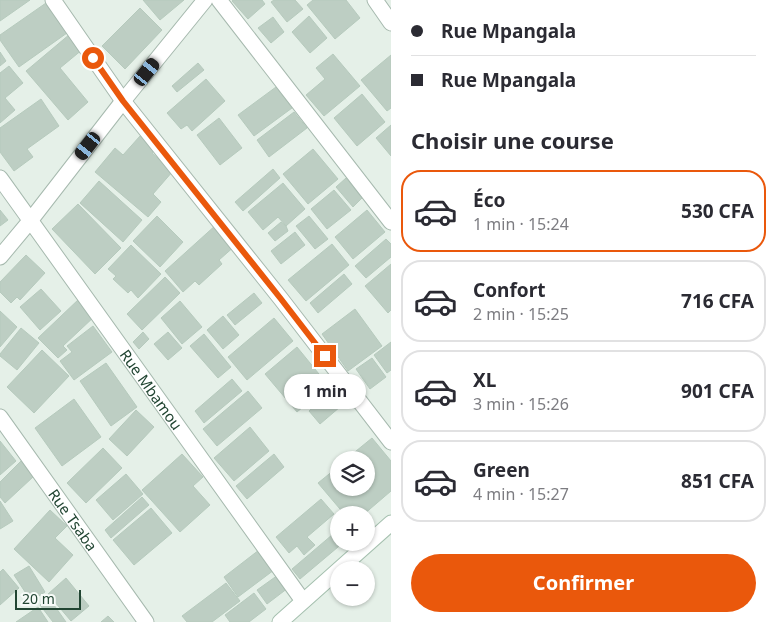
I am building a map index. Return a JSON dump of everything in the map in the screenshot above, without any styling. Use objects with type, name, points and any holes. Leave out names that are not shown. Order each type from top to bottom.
[{"type":"street","points":[[53,0],[123,101],[281,299],[391,442]]},
{"type":"street","points":[[0,257],[205,0]]},
{"type":"street","points":[[219,0],[391,222]]},
{"type":"street","points":[[374,0],[391,23]]},
{"type":"street","name":"Rue Mbamou","points":[[0,178],[303,601]]},
{"type":"street","name":"Rue Tsaba","points":[[0,417],[146,622]]},
{"type":"street","points":[[280,622],[391,523]]},
{"type":"building","points":[[0,0],[30,0],[0,21]]},
{"type":"building","points":[[143,0],[184,0],[160,20]]},
{"type":"building","points":[[233,0],[262,0],[265,4],[248,19]]},
{"type":"building","points":[[274,0],[295,0],[303,9],[287,22],[271,2]]},
{"type":"building","points":[[313,0],[346,0],[360,18],[335,39],[307,5]]},
{"type":"building","points":[[46,3],[67,33],[19,67],[0,40],[0,35]]},
{"type":"building","points":[[140,8],[162,30],[125,69],[102,46]]},
{"type":"building","points":[[309,16],[327,38],[310,53],[292,32]]},
{"type":"building","points":[[273,17],[284,32],[271,43],[258,28]]},
{"type":"building","points":[[70,34],[83,49],[60,68],[88,102],[68,120],[26,71]]},
{"type":"building","points":[[0,52],[6,61],[0,66]]},
{"type":"building","points":[[333,54],[360,86],[324,116],[306,95],[325,79],[316,68]]},
{"type":"building","points":[[391,55],[391,108],[387,111],[361,80]]},
{"type":"building","points":[[198,63],[204,70],[177,92],[172,86]]},
{"type":"building","points":[[9,66],[23,83],[5,98],[15,110],[0,123],[0,73]]},
{"type":"building","points":[[206,79],[225,101],[192,131],[187,125],[181,129],[167,113]]},
{"type":"building","points":[[276,87],[292,108],[254,136],[238,115]]},
{"type":"building","points":[[362,94],[385,122],[357,146],[334,118]]},
{"type":"building","points":[[41,99],[59,126],[27,149],[33,157],[14,171],[0,152],[0,128]]},
{"type":"building","points":[[294,112],[307,128],[269,157],[257,140]]},
{"type":"building","points":[[219,118],[242,148],[220,165],[197,135]]},
{"type":"building","points":[[391,125],[391,156],[376,138]]},
{"type":"building","points":[[140,136],[155,149],[152,153],[173,171],[153,194],[161,202],[148,217],[95,172],[115,148],[123,155]]},
{"type":"building","points":[[313,149],[338,179],[308,204],[283,174]]},
{"type":"building","points":[[273,169],[280,178],[243,211],[235,202]]},
{"type":"building","points":[[346,178],[362,198],[353,207],[336,187]]},
{"type":"building","points":[[99,181],[142,220],[123,242],[80,203]]},
{"type":"building","points":[[283,183],[305,209],[286,226],[278,217],[263,230],[248,212]]},
{"type":"building","points":[[334,190],[351,210],[327,229],[311,209]]},
{"type":"building","points":[[78,204],[121,248],[95,274],[52,229]]},
{"type":"building","points":[[0,210],[8,220],[0,226]]},
{"type":"building","points":[[367,210],[385,232],[353,259],[335,237]]},
{"type":"building","points":[[157,216],[183,242],[160,267],[133,241]]},
{"type":"building","points":[[309,216],[328,239],[315,249],[296,226]]},
{"type":"building","points":[[281,222],[288,231],[275,241],[268,233]]},
{"type":"building","points":[[217,224],[236,245],[219,260],[222,264],[199,285],[195,281],[183,292],[165,271]]},
{"type":"building","points":[[295,232],[305,245],[281,264],[271,251]]},
{"type":"building","points":[[386,239],[391,244],[391,257],[366,278],[355,266]]},
{"type":"building","points":[[332,244],[349,265],[306,301],[288,280]]},
{"type":"building","points":[[131,245],[161,274],[138,298],[131,290],[128,293],[113,279],[116,276],[108,269]]},
{"type":"building","points":[[26,255],[45,273],[20,300],[17,297],[11,303],[0,292],[0,282]]},
{"type":"building","points":[[391,264],[391,310],[388,313],[365,286]]},
{"type":"building","points":[[344,274],[352,284],[318,313],[310,303]]},
{"type":"building","points":[[165,277],[180,293],[142,330],[127,314]]},
{"type":"building","points":[[41,289],[61,311],[40,330],[20,307]]},
{"type":"building","points":[[254,293],[262,303],[235,325],[227,315]]},
{"type":"building","points":[[80,298],[96,315],[63,346],[67,350],[58,358],[38,338]]},
{"type":"building","points":[[180,301],[202,327],[182,344],[161,318]]},
{"type":"building","points":[[355,309],[382,346],[348,371],[322,334]]},
{"type":"building","points":[[0,311],[17,327],[0,347]]},
{"type":"building","points":[[223,316],[239,335],[223,349],[207,330]]},
{"type":"building","points":[[274,318],[293,341],[247,380],[228,357]]},
{"type":"building","points":[[93,326],[112,352],[74,380],[60,361],[72,352],[67,346]]},
{"type":"building","points":[[21,328],[39,343],[17,370],[0,354]]},
{"type":"building","points":[[143,332],[149,339],[139,349],[133,342]]},
{"type":"building","points":[[168,332],[182,348],[168,360],[154,344]]},
{"type":"building","points":[[204,334],[231,367],[218,378],[190,346]]},
{"type":"building","points":[[391,342],[391,370],[387,373],[374,355]]},
{"type":"building","points":[[297,347],[319,374],[306,385],[316,396],[297,412],[265,374]]},
{"type":"building","points":[[42,350],[69,376],[34,413],[7,387]]},
{"type":"building","points":[[372,358],[386,377],[370,389],[356,369]]},
{"type":"building","points":[[106,363],[137,407],[111,426],[80,381]]},
{"type":"building","points":[[232,379],[242,391],[204,423],[195,411]]},
{"type":"building","points":[[324,380],[331,387],[321,396],[314,388]]},
{"type":"building","points":[[248,391],[262,408],[217,446],[203,429]]},
{"type":"building","points":[[329,393],[340,407],[320,424],[309,411]]},
{"type":"building","points":[[74,399],[101,437],[62,466],[35,428]]},
{"type":"building","points":[[136,410],[154,427],[127,456],[109,439]]},
{"type":"building","points":[[250,427],[269,451],[234,481],[214,458]]},
{"type":"building","points":[[372,438],[391,461],[391,491],[374,506],[337,506],[318,483],[330,473],[330,496],[375,496],[375,451],[356,451]]},
{"type":"building","points":[[0,441],[16,461],[0,475]]},
{"type":"building","points":[[103,448],[122,468],[86,503],[67,483]]},
{"type":"building","points":[[182,454],[203,477],[193,486],[210,505],[180,532],[142,490]]},
{"type":"building","points":[[274,454],[284,467],[247,499],[236,486]]},
{"type":"building","points":[[21,461],[33,477],[5,503],[0,497],[0,482]]},
{"type":"building","points":[[126,474],[143,494],[113,520],[96,500]]},
{"type":"building","points":[[142,497],[149,505],[111,538],[105,530]]},
{"type":"building","points":[[321,499],[330,509],[330,517],[307,537],[315,545],[304,555],[297,546],[289,553],[276,537]]},
{"type":"building","points":[[0,501],[13,521],[0,529]]},
{"type":"building","points":[[151,508],[172,533],[134,565],[113,540]]},
{"type":"building","points":[[50,510],[67,526],[55,538],[73,555],[49,582],[14,549]]},
{"type":"building","points":[[330,537],[330,551],[333,551],[300,579],[292,569]]},
{"type":"building","points":[[259,550],[274,570],[238,597],[224,577]]},
{"type":"building","points":[[29,566],[45,592],[31,601],[14,575]]},
{"type":"building","points":[[3,569],[19,588],[0,605],[0,572]]},
{"type":"building","points":[[278,575],[288,588],[267,604],[257,590]]},
{"type":"building","points":[[66,578],[89,606],[71,621],[48,594]]},
{"type":"building","points":[[226,583],[240,601],[212,622],[187,622],[182,616]]},
{"type":"building","points":[[254,593],[266,609],[249,622],[230,622],[225,615]]},
{"type":"building","points":[[49,598],[66,622],[53,622],[40,605]]},
{"type":"building","points":[[38,607],[48,622],[16,622]]},
{"type":"building","points":[[108,616],[114,622],[101,622]]},
{"type":"route","points":[[93,58],[123,101],[325,356]]}]
